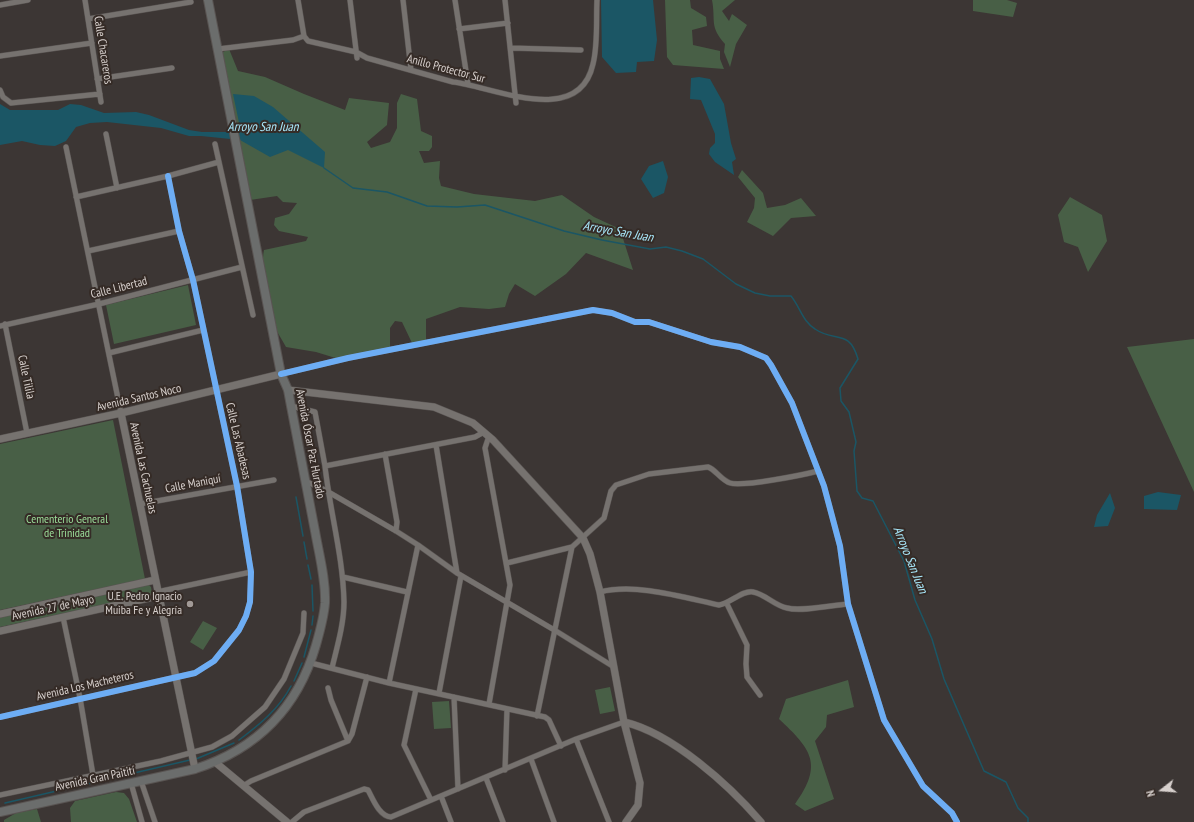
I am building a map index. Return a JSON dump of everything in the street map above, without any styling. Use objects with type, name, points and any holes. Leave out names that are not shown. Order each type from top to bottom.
[{"type":"main road","name":"Avenida Óscar Paz Hurtado","points":[[193,760],[215,762],[247,744],[276,719],[292,699],[311,662],[323,614],[325,590],[308,481],[288,390],[281,374],[208,0]]},
{"type":"main road","name":"Avenida Gran Paitití","points":[[0,812],[141,781],[193,760]]},
{"type":"street","points":[[0,5],[28,0]]},
{"type":"street","name":"Calle Chacareros","points":[[85,0],[101,102]]},
{"type":"street","points":[[218,49],[294,40],[304,36],[298,0]]},
{"type":"street","points":[[350,0],[357,58]]},
{"type":"street","points":[[403,0],[411,70]]},
{"type":"street","points":[[455,0],[468,84]]},
{"type":"street","points":[[505,0],[516,103]]},
{"type":"street","name":"Anillo Protector Sur","points":[[304,36],[308,41],[356,52],[367,58],[468,84],[493,92],[555,100],[576,94],[586,82],[593,64],[597,0]]},
{"type":"street","points":[[88,19],[190,2]]},
{"type":"street","points":[[459,30],[508,23]]},
{"type":"street","points":[[0,56],[92,43]]},
{"type":"street","points":[[511,48],[581,50]]},
{"type":"street","points":[[97,79],[172,68]]},
{"type":"street","points":[[0,90],[3,97],[12,103],[100,94]]},
{"type":"street","points":[[106,134],[117,188]]},
{"type":"street","points":[[216,144],[253,315]]},
{"type":"street","name":"Avenida Las Cachuelas","points":[[66,147],[193,760]]},
{"type":"street","points":[[76,197],[168,176],[219,162]]},
{"type":"street","name":"Calle Las Abadesas","points":[[168,176],[193,280],[237,486],[251,572],[250,602],[246,616],[229,644],[214,661],[205,668],[175,677]]},
{"type":"street","points":[[88,251],[180,231]]},
{"type":"street","name":"Calle Libertad","points":[[2,325],[99,304],[242,267]]},
{"type":"street","points":[[281,374],[348,358],[566,315],[602,311],[635,322],[649,322],[711,342],[740,347],[766,358],[792,403],[824,486],[840,546],[848,604],[884,720],[923,786],[952,813],[957,822]]},
{"type":"street","name":"Calle Tilila","points":[[2,325],[27,433]]},
{"type":"street","points":[[109,353],[203,330]]},
{"type":"street","name":"Avenida Santos Noco","points":[[0,439],[121,413],[281,374]]},
{"type":"street","points":[[288,390],[434,408],[473,423],[487,434],[583,538],[590,554],[600,592],[624,722],[640,783],[638,805],[626,822]]},
{"type":"street","points":[[291,406],[315,412],[325,466],[326,491],[339,550],[343,577],[344,604],[342,624],[332,668]]},
{"type":"street","points":[[325,466],[487,434]]},
{"type":"street","points":[[487,434],[485,448],[508,563],[510,585],[508,604],[489,704]]},
{"type":"street","points":[[436,445],[459,574],[439,693]]},
{"type":"street","points":[[385,454],[397,522],[396,532]]},
{"type":"street","points":[[508,563],[572,547],[604,518],[611,491],[616,485],[650,474],[708,467],[711,468],[723,480],[739,485],[798,476],[818,471]]},
{"type":"street","name":"Calle Maniquí","points":[[140,504],[274,480]]},
{"type":"street","points":[[308,481],[418,545],[459,574],[614,667]]},
{"type":"street","points":[[389,683],[418,545]]},
{"type":"street","points":[[536,716],[556,631],[572,547]]},
{"type":"street","name":"Avenida 27 de Mayo","points":[[0,631],[251,572]]},
{"type":"street","points":[[343,577],[407,592]]},
{"type":"street","name":"Avenida 27 de Mayo","points":[[0,614],[155,580]]},
{"type":"street","points":[[600,592],[613,588],[628,589],[719,605],[727,604],[748,592],[753,592],[777,605],[793,609],[848,604]]},
{"type":"street","points":[[727,604],[747,645],[747,677],[760,695]]},
{"type":"street","points":[[0,793],[93,775],[193,760],[232,736],[265,707],[284,679],[294,657],[303,633],[304,613]]},
{"type":"street","points":[[63,617],[80,698],[93,775]]},
{"type":"street","points":[[311,662],[389,683],[489,704],[545,718],[548,720],[561,746]]},
{"type":"street","name":"Avenida Los Macheteros","points":[[0,716],[175,677]]},
{"type":"street","points":[[243,786],[252,780],[348,741],[352,734],[367,677]]},
{"type":"street","points":[[328,688],[331,700],[348,741]]},
{"type":"street","points":[[416,689],[404,745],[431,800]]},
{"type":"street","points":[[454,697],[458,788]]},
{"type":"street","points":[[505,770],[507,709]]},
{"type":"street","points":[[292,822],[304,812],[364,789],[368,790],[381,812],[386,817],[391,817],[576,739],[624,722],[634,724],[670,743],[711,770],[761,822]]},
{"type":"street","points":[[576,739],[609,822]]},
{"type":"street","points":[[531,759],[554,822]]},
{"type":"street","points":[[215,762],[284,821]]},
{"type":"street","points":[[486,778],[504,822]]},
{"type":"street","points":[[141,781],[156,822]]},
{"type":"street","points":[[131,783],[142,822]]},
{"type":"street","points":[[441,796],[451,822]]},
{"type":"green space","points":[[665,0],[690,0],[691,8],[706,17],[707,26],[692,30],[693,45],[720,51],[720,59],[724,69],[673,65],[667,57]]},
{"type":"green space","points":[[712,0],[735,0],[722,11],[729,21],[732,14],[747,25],[736,44],[730,67],[724,52],[725,44],[715,28]]},
{"type":"green space","points":[[973,0],[1007,0],[1017,3],[1013,17],[973,11]]},
{"type":"green space","points":[[229,49],[238,71],[265,77],[345,110],[349,98],[389,103],[387,125],[367,142],[371,148],[390,142],[397,128],[397,103],[401,94],[417,99],[421,131],[432,136],[432,147],[429,151],[419,151],[424,163],[440,161],[439,178],[441,186],[474,194],[535,201],[562,195],[594,217],[620,229],[633,270],[586,253],[566,274],[535,296],[515,284],[509,294],[505,307],[489,309],[460,307],[426,319],[426,341],[412,343],[402,322],[395,321],[390,328],[390,350],[342,360],[316,352],[286,347],[274,325],[269,308],[263,266],[264,250],[306,241],[308,237],[279,231],[274,225],[275,218],[289,214],[297,203],[283,202],[277,196],[250,200],[221,53]]},
{"type":"green space","points":[[742,170],[763,193],[767,208],[785,205],[801,198],[816,216],[791,218],[773,236],[747,222],[754,208],[755,198],[738,177]]},
{"type":"green space","points":[[1070,197],[1102,215],[1107,241],[1088,272],[1078,247],[1064,242],[1058,215]]},
{"type":"green space","points":[[188,285],[196,325],[114,344],[106,305]]},
{"type":"green space","points":[[1194,339],[1194,492],[1127,347]]},
{"type":"green space","name":"Cementerio General de Trinidad","points":[[113,420],[145,579],[0,610],[0,444]]},
{"type":"green space","points":[[148,584],[151,587],[152,593],[150,595],[0,627],[0,617]]},
{"type":"green space","points":[[203,621],[217,628],[203,650],[190,642]]},
{"type":"green space","points":[[848,680],[854,707],[827,715],[826,727],[815,741],[834,799],[805,811],[795,804],[804,790],[809,778],[811,767],[810,758],[799,739],[779,719],[786,699]]},
{"type":"green space","points":[[610,687],[615,711],[600,714],[595,690]]},
{"type":"green space","points":[[449,701],[451,728],[434,729],[432,702]]},
{"type":"green space","points":[[116,792],[124,793],[129,799],[137,822],[71,822],[70,808],[75,801]]},
{"type":"green space","points":[[37,809],[41,822],[4,822],[4,820],[16,813]]},
{"type":"water","points":[[601,0],[653,0],[657,40],[654,61],[637,62],[636,72],[616,73],[602,57]]},
{"type":"water","points":[[699,77],[710,79],[724,104],[731,143],[736,159],[732,162],[734,175],[715,162],[709,154],[710,148],[715,143],[715,134],[701,100],[690,99],[691,78]]},
{"type":"water","name":"Arroyo San Juan","points":[[233,94],[254,96],[273,107],[325,152],[324,168],[288,150],[270,157],[240,140],[189,136],[161,128],[107,122],[90,123],[76,127],[66,141],[55,146],[40,145],[22,141],[0,145],[0,104],[10,110],[58,110],[70,104],[81,105],[104,113],[136,112],[149,115],[189,130],[202,132],[241,132]]},
{"type":"water","points":[[663,161],[668,177],[664,193],[653,198],[641,179],[649,166]]},
{"type":"water","points":[[1158,492],[1181,495],[1177,510],[1144,509],[1144,496]]},
{"type":"water","points":[[1110,493],[1115,508],[1108,526],[1094,527],[1097,515]]},
{"type":"waterway","name":"Arroyo San Juan","points":[[324,168],[353,188],[387,192],[427,206],[457,207],[485,205],[564,231],[602,240],[650,249],[666,247],[682,251],[703,259],[736,284],[755,293],[770,296],[791,296],[811,326],[822,333],[841,338],[850,343],[858,359],[840,388],[841,401],[849,412],[856,442],[854,451],[857,491],[862,498],[873,501],[904,561],[915,600],[932,639],[944,679],[984,771],[1006,782],[1018,808],[1028,818],[1028,822]]},
{"type":"waterway","points":[[296,497],[303,536]]},
{"type":"waterway","points":[[304,542],[307,559]]},
{"type":"waterway","points":[[308,565],[311,579]]},
{"type":"waterway","points":[[312,585],[313,611]]},
{"type":"waterway","points":[[312,625],[313,616]]},
{"type":"waterway","points":[[304,657],[311,630]]},
{"type":"waterway","points":[[294,681],[302,663]]},
{"type":"waterway","points":[[239,740],[275,709],[291,686]]},
{"type":"waterway","points":[[196,759],[234,743]]},
{"type":"waterway","points":[[5,803],[190,760]]},
{"type":"cycle path","points":[[0,717],[195,673],[214,661],[239,630],[246,616],[250,602],[251,572],[237,486],[193,280],[179,231],[168,176]]},
{"type":"cycle path","points":[[281,374],[348,358],[593,310],[612,313],[635,322],[649,322],[711,342],[740,347],[766,358],[792,403],[824,486],[840,546],[848,604],[884,720],[923,786],[952,813],[957,822]]},
{"type":"place","name":"U.E. Pedro Ignacio Muiba Fe y Alegría","points":[[190,604]]}]
